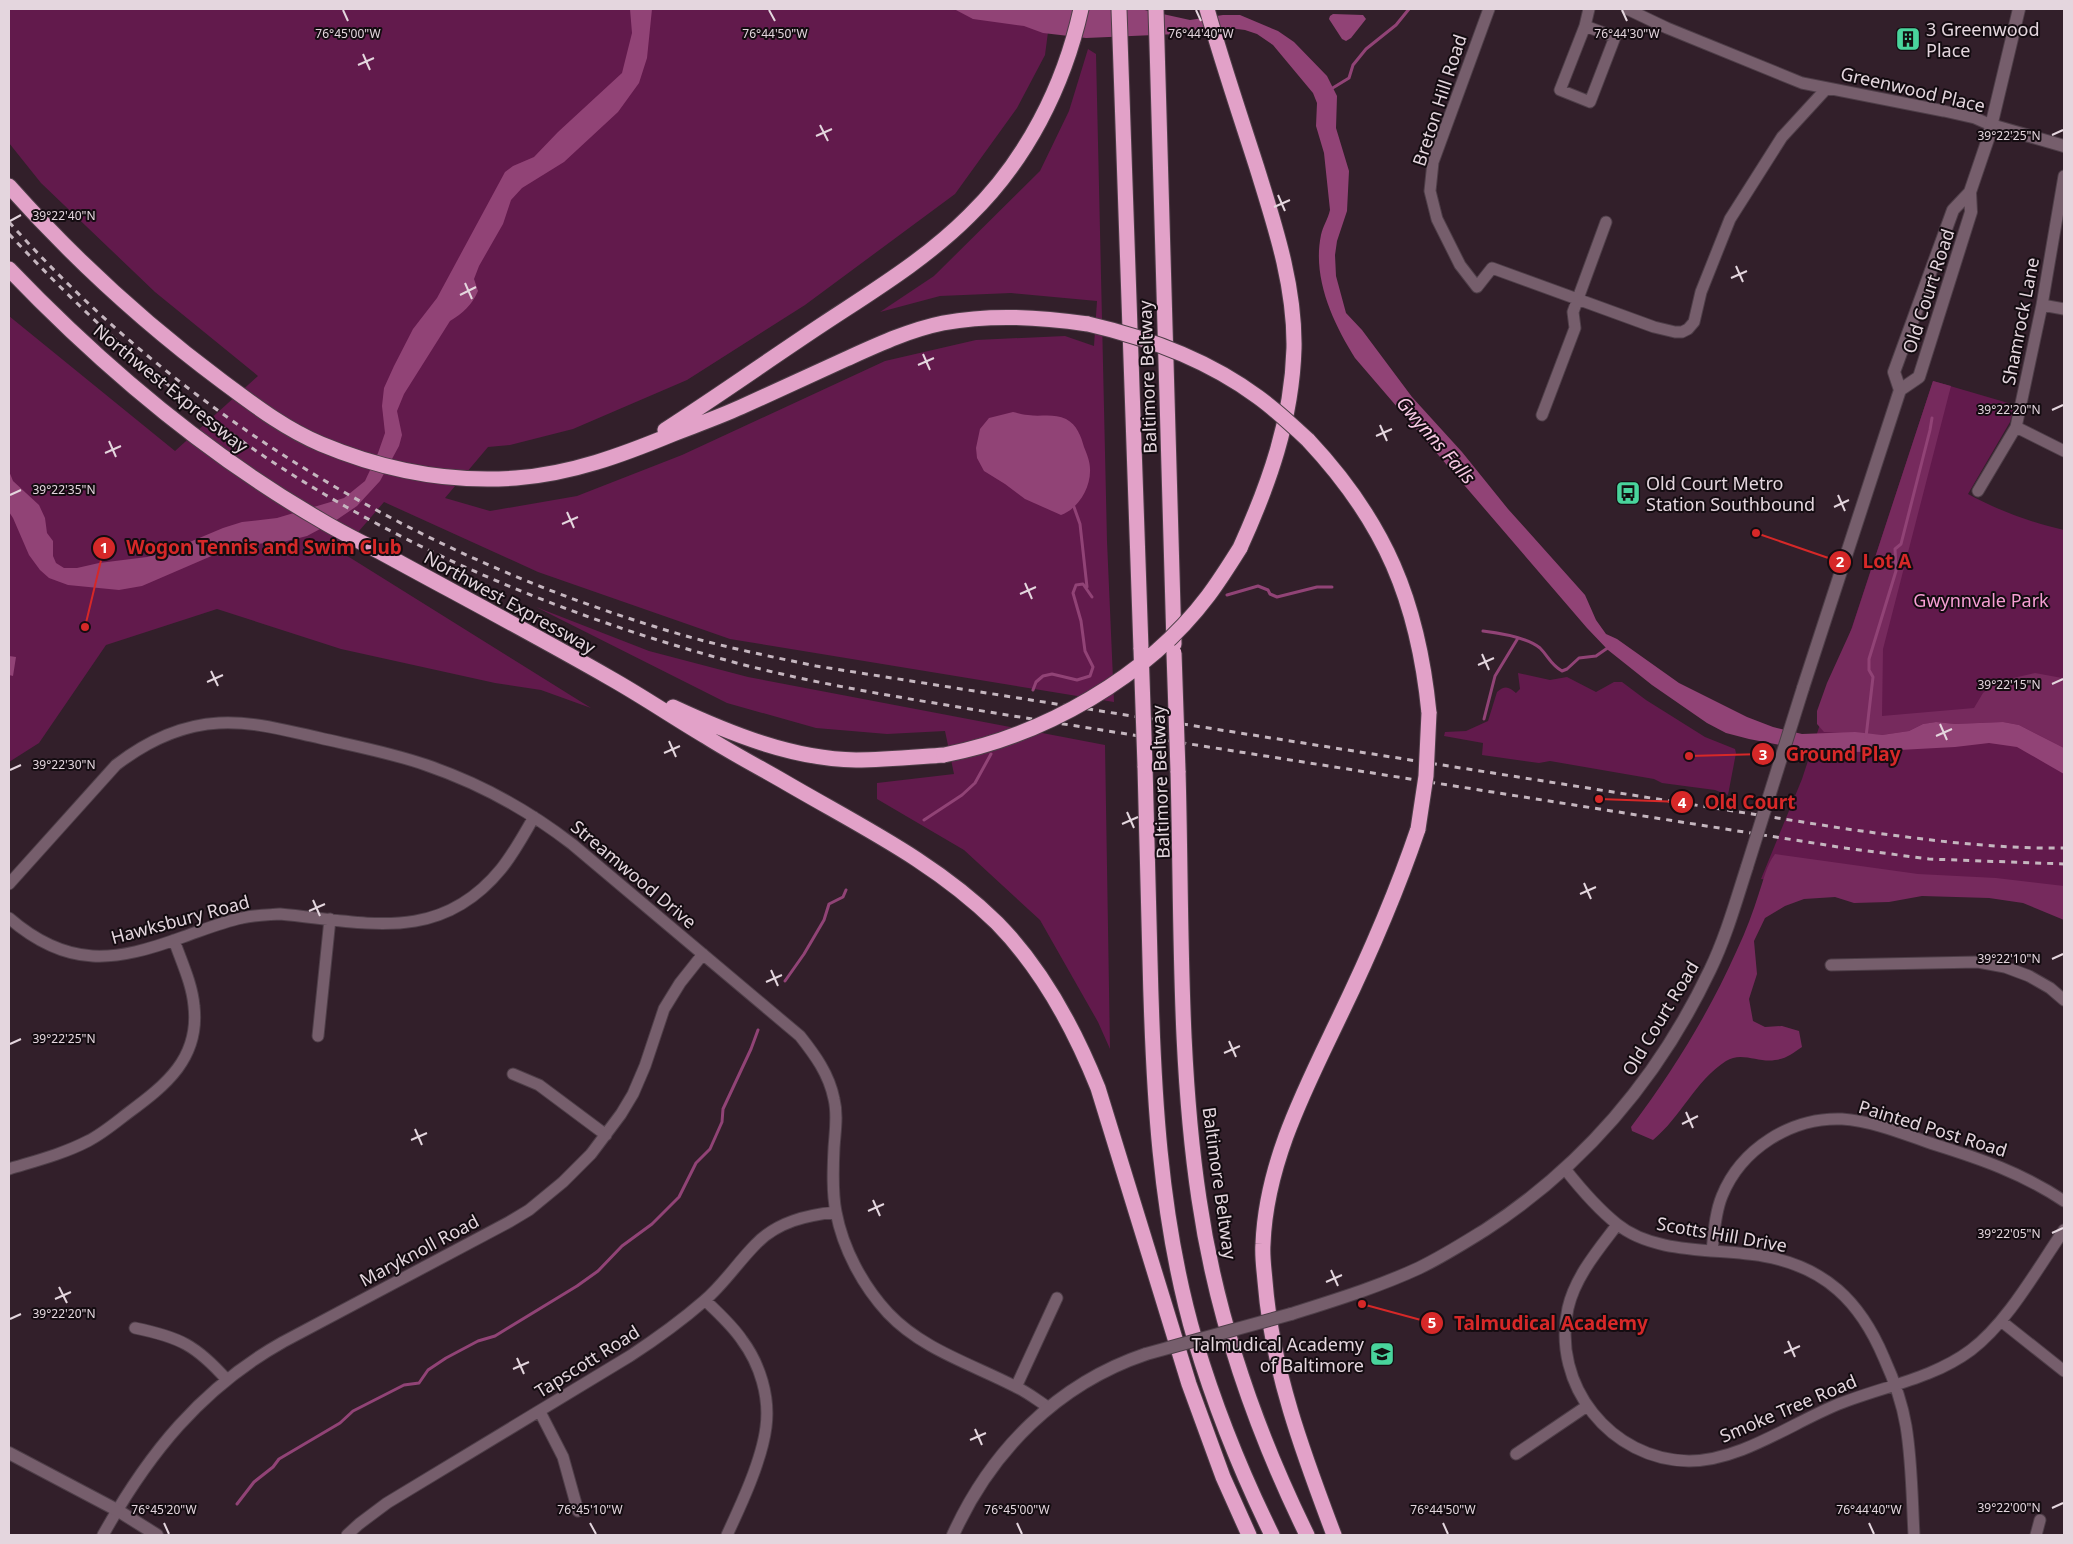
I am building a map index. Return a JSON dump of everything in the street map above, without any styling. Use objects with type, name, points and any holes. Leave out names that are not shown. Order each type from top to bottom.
[{"type":"highway","points":[[634,450],[724,392],[912,264],[968,218],[995,187],[1027,145],[1049,103],[1070,51],[1081,9]]},
{"type":"highway","name":"Baltimore Beltway","points":[[1119,9],[1155,1082],[1160,1151],[1176,1259],[1195,1338],[1241,1470],[1272,1535]]},
{"type":"highway","name":"Baltimore Beltway","points":[[1156,9],[1174,653],[1188,1078],[1193,1147],[1199,1200],[1220,1305],[1239,1369],[1271,1458],[1307,1535]]},
{"type":"highway","points":[[612,679],[712,725],[764,744],[812,755],[854,760],[944,755],[972,749],[1015,734],[1078,705],[1114,684],[1137,667],[1191,616],[1208,596],[1240,548],[1260,504],[1273,469],[1282,434],[1294,348],[1292,308],[1280,245],[1207,9]]},
{"type":"highway","name":"Northwest Expressway","points":[[9,186],[92,272],[163,337],[280,422],[317,443],[357,458],[403,471],[438,477],[472,479],[517,478],[563,471],[604,461],[634,450]]},
{"type":"highway","name":"Northwest Expressway","points":[[9,269],[44,306],[89,348],[164,412],[262,484],[322,521],[612,679]]},
{"type":"highway","points":[[634,450],[736,409],[877,345],[915,331],[941,324],[990,317],[1023,317],[1088,324],[1171,348],[1207,366],[1257,396],[1308,440],[1344,480],[1377,530],[1395,567],[1410,606],[1425,672],[1429,713],[1426,776],[1418,829],[1381,926],[1307,1083],[1291,1122],[1276,1169],[1262,1246],[1267,1306],[1278,1365],[1302,1446],[1334,1535]]},
{"type":"highway","points":[[612,679],[707,738],[879,834],[910,854],[967,896],[998,924],[1022,952],[1064,1014],[1085,1055],[1095,1080],[1207,1437],[1249,1535]]},
{"type":"main road","name":"Old Court Road","points":[[1900,390],[1919,377],[1971,212],[1970,192],[1991,125],[2020,9]]},
{"type":"main road","points":[[1991,125],[2064,146]]},
{"type":"main road","name":"Old Court Road","points":[[953,1535],[986,1475],[1015,1439],[1048,1407],[1094,1376],[1146,1354],[1291,1314],[1370,1289],[1421,1267],[1464,1243],[1504,1217],[1565,1169],[1598,1136],[1654,1069],[1691,1008],[1721,943],[1900,390],[1894,372],[1953,210],[1970,192]]},
{"type":"main road","points":[[9,1452],[117,1510],[157,1535]]},
{"type":"street","name":"Breton Hill Road","points":[[1489,9],[1433,162],[1430,191],[1436,219],[1460,265],[1477,287],[1492,268],[1577,300]]},
{"type":"street","points":[[1585,26],[1615,37],[1590,102],[1560,90],[1585,26],[1589,9]]},
{"type":"street","points":[[1627,9],[1667,28],[1802,83],[1827,88]]},
{"type":"street","points":[[1577,300],[1668,330],[1682,332],[1688,329],[1694,322],[1701,292],[1730,219],[1782,137],[1827,88]]},
{"type":"street","name":"Greenwood Place","points":[[1827,88],[1944,111],[1975,118],[1991,125]]},
{"type":"street","name":"Shamrock Lane","points":[[1978,491],[2016,427],[2042,305],[2064,176]]},
{"type":"street","points":[[1542,415],[1575,328],[1573,312],[1606,222]]},
{"type":"street","points":[[2042,305],[2064,309]]},
{"type":"street","points":[[2016,427],[2064,451]]},
{"type":"street","name":"Streamwood Drive","points":[[9,884],[105,777],[134,751],[173,732],[218,723],[268,726],[390,754],[426,764],[466,780],[534,818],[572,844],[800,1036],[824,1070],[835,1100],[836,1122],[833,1164],[836,1212],[842,1235],[859,1272],[878,1300],[900,1325],[950,1356],[1016,1387],[1048,1407]]},
{"type":"street","name":"Hawksbury Road","points":[[9,918],[24,931],[43,943],[81,955],[100,957],[134,953],[244,917],[280,914],[401,924],[437,917],[470,899],[502,867],[534,818]]},
{"type":"street","points":[[318,1036],[330,919]]},
{"type":"street","points":[[9,1169],[44,1159],[88,1141],[110,1127],[172,1078],[189,1048],[194,1020],[194,1005],[190,988],[174,940]]},
{"type":"street","name":"Maryknoll Road","points":[[103,1535],[117,1510],[169,1435],[197,1406],[227,1380],[264,1353],[489,1234],[529,1210],[578,1169],[606,1135],[632,1094],[650,1052],[664,1009],[680,983],[704,954]]},
{"type":"street","points":[[1831,965],[1978,962],[2005,967],[2029,976],[2050,988],[2064,1000]]},
{"type":"street","points":[[513,1074],[538,1086],[606,1135]]},
{"type":"street","name":"Painted Post Road","points":[[1712,1252],[1715,1221],[1722,1196],[1733,1176],[1748,1156],[1776,1135],[1806,1124],[1824,1120],[1841,1119],[1872,1124],[1992,1162],[2044,1187],[2064,1201]]},
{"type":"street","name":"Scotts Hill Drive","points":[[1565,1169],[1617,1225],[1634,1234],[1666,1245],[1782,1260],[1806,1269],[1832,1285],[1848,1298],[1868,1324],[1896,1385],[1909,1446],[1914,1535]]},
{"type":"street","name":"Tapscott Road","points":[[347,1535],[379,1508],[540,1412],[668,1330],[705,1300],[766,1235],[782,1225],[798,1219],[836,1212]]},
{"type":"street","name":"Smoke Tree Road","points":[[1617,1225],[1584,1270],[1568,1308],[1565,1331],[1570,1371],[1576,1388],[1586,1406],[1603,1426],[1618,1438],[1634,1448],[1668,1459],[1690,1461],[1711,1459],[1731,1454],[1833,1406],[1896,1385],[1952,1362],[1971,1350],[2002,1321],[2064,1230]]},
{"type":"street","points":[[1016,1387],[1057,1298]]},
{"type":"street","points":[[705,1300],[742,1340],[757,1365],[765,1394],[766,1426],[763,1441],[738,1511],[727,1535]]},
{"type":"street","points":[[2002,1321],[2064,1371]]},
{"type":"street","points":[[135,1328],[162,1334],[193,1348],[209,1360],[227,1380]]},
{"type":"street","points":[[1516,1454],[1586,1406]]},
{"type":"street","points":[[540,1412],[563,1458],[578,1510]]},
{"type":"street","points":[[2036,1535],[2040,1520]]},
{"type":"green space","points":[[9,9],[1051,9],[1045,55],[1017,108],[955,194],[805,305],[687,380],[573,429],[510,445],[488,447],[445,498],[490,511],[577,496],[682,455],[885,361],[976,340],[1065,336],[1094,346],[1097,301],[1011,293],[940,296],[880,312],[934,276],[1040,171],[1069,111],[1088,49],[1096,54],[1107,541],[1114,702],[730,639],[538,572],[384,502],[341,552],[591,708],[541,690],[495,683],[341,649],[217,609],[106,645],[39,743],[9,762],[9,316],[175,451],[258,376],[155,292],[41,183],[9,143]]},
{"type":"green space","name":"Gwynnvale Park","points":[[1933,381],[2015,405],[2010,422],[1968,494],[2015,515],[2064,530],[2064,910],[2032,893],[1829,886],[1761,879],[1802,779]]},
{"type":"green space","points":[[536,607],[649,651],[748,677],[1105,745],[1110,1049],[1098,1022],[1040,920],[964,850],[877,799],[877,783],[954,774],[945,731],[887,734],[816,728],[727,703]]},
{"type":"green space","points":[[1518,673],[1550,680],[1567,677],[1596,692],[1614,682],[1622,682],[1646,700],[1705,737],[1735,749],[1736,753],[1728,795],[1715,790],[1662,783],[1654,779],[1550,761],[1539,763],[1482,755],[1483,743],[1444,736],[1445,732],[1466,731],[1488,721],[1497,692],[1502,688],[1507,688],[1516,693],[1520,689]]},
{"type":"shaded area","points":[[1933,381],[1951,386],[1883,649],[1882,716],[1974,708],[1983,693],[1996,682],[2035,673],[2064,677],[2064,748],[2019,725],[2003,722],[1955,724],[1936,722],[1923,724],[1909,731],[1882,735],[1824,732],[1817,724],[1817,711],[1827,683],[1852,628]]},
{"type":"shaded area","points":[[1775,854],[1918,874],[1996,878],[2064,886],[2064,920],[2023,903],[1989,898],[1922,896],[1889,902],[1854,903],[1835,897],[1804,899],[1785,906],[1765,918],[1754,941],[1757,974],[1749,999],[1753,1021],[1765,1027],[1782,1026],[1799,1031],[1802,1047],[1779,1059],[1732,1058],[1715,1069],[1705,1079],[1672,1121],[1653,1140],[1632,1131],[1631,1127],[1676,1063],[1715,996],[1743,936],[1767,868]]},
{"type":"water","points":[[630,9],[652,9],[647,58],[639,83],[618,112],[564,162],[522,188],[511,200],[503,224],[479,266],[474,279],[478,291],[476,296],[467,308],[450,321],[404,394],[397,411],[402,435],[399,446],[380,481],[357,506],[335,521],[307,536],[283,542],[237,545],[142,586],[119,590],[68,585],[49,578],[40,570],[29,555],[9,512],[9,471],[13,481],[39,505],[45,518],[47,533],[53,541],[53,556],[56,563],[64,568],[77,568],[99,563],[147,557],[166,552],[242,522],[277,518],[344,498],[365,481],[385,433],[382,406],[384,388],[413,329],[437,298],[505,172],[513,166],[534,157],[558,132],[622,73],[632,33]]},
{"type":"water","name":"Gwynns Falls","points":[[954,9],[1140,9],[1190,20],[1223,15],[1240,15],[1278,31],[1294,42],[1327,76],[1337,96],[1336,128],[1349,171],[1347,211],[1337,241],[1335,255],[1336,276],[1346,313],[1362,330],[1412,397],[1585,595],[1596,620],[1606,634],[1617,639],[1679,683],[1747,717],[1773,727],[1802,734],[1855,732],[1882,735],[1909,731],[1923,724],[1936,722],[1955,724],[2003,722],[2019,725],[2064,748],[2064,774],[2017,747],[1989,743],[1955,747],[1862,752],[1807,750],[1726,733],[1707,723],[1652,685],[1608,650],[1355,358],[1339,330],[1326,300],[1319,267],[1321,235],[1330,210],[1324,153],[1316,126],[1317,103],[1313,93],[1273,45],[1257,34],[1229,28],[1200,33],[1086,38],[1043,33],[1024,26],[973,19]]},
{"type":"water","points":[[1333,14],[1363,15],[1366,19],[1351,38],[1346,41],[1342,39],[1329,19]]},
{"type":"water","points":[[1013,412],[1033,416],[1061,417],[1070,421],[1078,431],[1089,461],[1090,476],[1082,497],[1067,512],[1061,515],[1025,499],[984,471],[977,458],[976,448],[980,429],[989,418]]},
{"type":"water","points":[[9,656],[16,657],[13,676],[9,675]]},
{"type":"waterway","points":[[1331,89],[1349,78],[1353,65],[1366,49],[1396,25],[1409,9]]},
{"type":"waterway","points":[[1866,737],[1873,677],[1869,670],[1869,659],[1896,571],[1895,549],[1901,544],[1932,418]]},
{"type":"waterway","points":[[1074,507],[1080,524],[1087,587]]},
{"type":"waterway","points":[[1033,690],[1036,682],[1043,676],[1052,674],[1077,680],[1090,676],[1093,667],[1085,651],[1081,621],[1073,593],[1076,585],[1083,584],[1092,597]]},
{"type":"waterway","points":[[1227,595],[1258,586],[1268,590],[1270,594],[1277,597],[1317,587],[1332,587]]},
{"type":"waterway","points":[[1483,631],[1513,636],[1535,644],[1562,671],[1579,658],[1596,656],[1609,647]]},
{"type":"waterway","points":[[1484,719],[1495,676],[1518,638]]},
{"type":"waterway","points":[[924,820],[962,795],[975,783],[991,754]]},
{"type":"waterway","points":[[785,981],[824,920],[829,904],[843,897],[846,890]]},
{"type":"waterway","points":[[237,1504],[254,1482],[273,1467],[279,1459],[340,1423],[353,1411],[404,1385],[419,1383],[428,1370],[446,1358],[478,1341],[495,1336],[577,1286],[598,1271],[622,1246],[652,1224],[679,1197],[696,1163],[710,1149],[722,1122],[723,1109],[758,1030]]},
{"type":"railway","points":[[9,222],[76,292],[148,356],[224,415],[304,468],[388,516],[475,559],[564,596],[656,627],[736,649],[816,666],[1847,829],[1982,845],[2064,848]]},
{"type":"railway","points":[[9,234],[104,329],[154,373],[206,415],[266,457],[328,496],[392,532],[458,564],[525,593],[663,642],[767,671],[870,692],[1845,848],[1929,859],[2064,864]]},
{"type":"place","name":"3 Greenwood Place","points":[[1908,39]]},
{"type":"place","name":"Old Court Metro Station Southbound","points":[[1628,493]]},
{"type":"place","name":"Lot A","points":[[1756,533]]},
{"type":"place","name":"Wogon Tennis and Swim Club","points":[[85,627]]},
{"type":"place","name":"Ground Play","points":[[1689,756]]},
{"type":"place","name":"Old Court","points":[[1599,799]]},
{"type":"place","name":"Talmudical Academy","points":[[1362,1304]]},
{"type":"place","name":"Talmudical Academy of Baltimore","points":[[1382,1354]]}]
